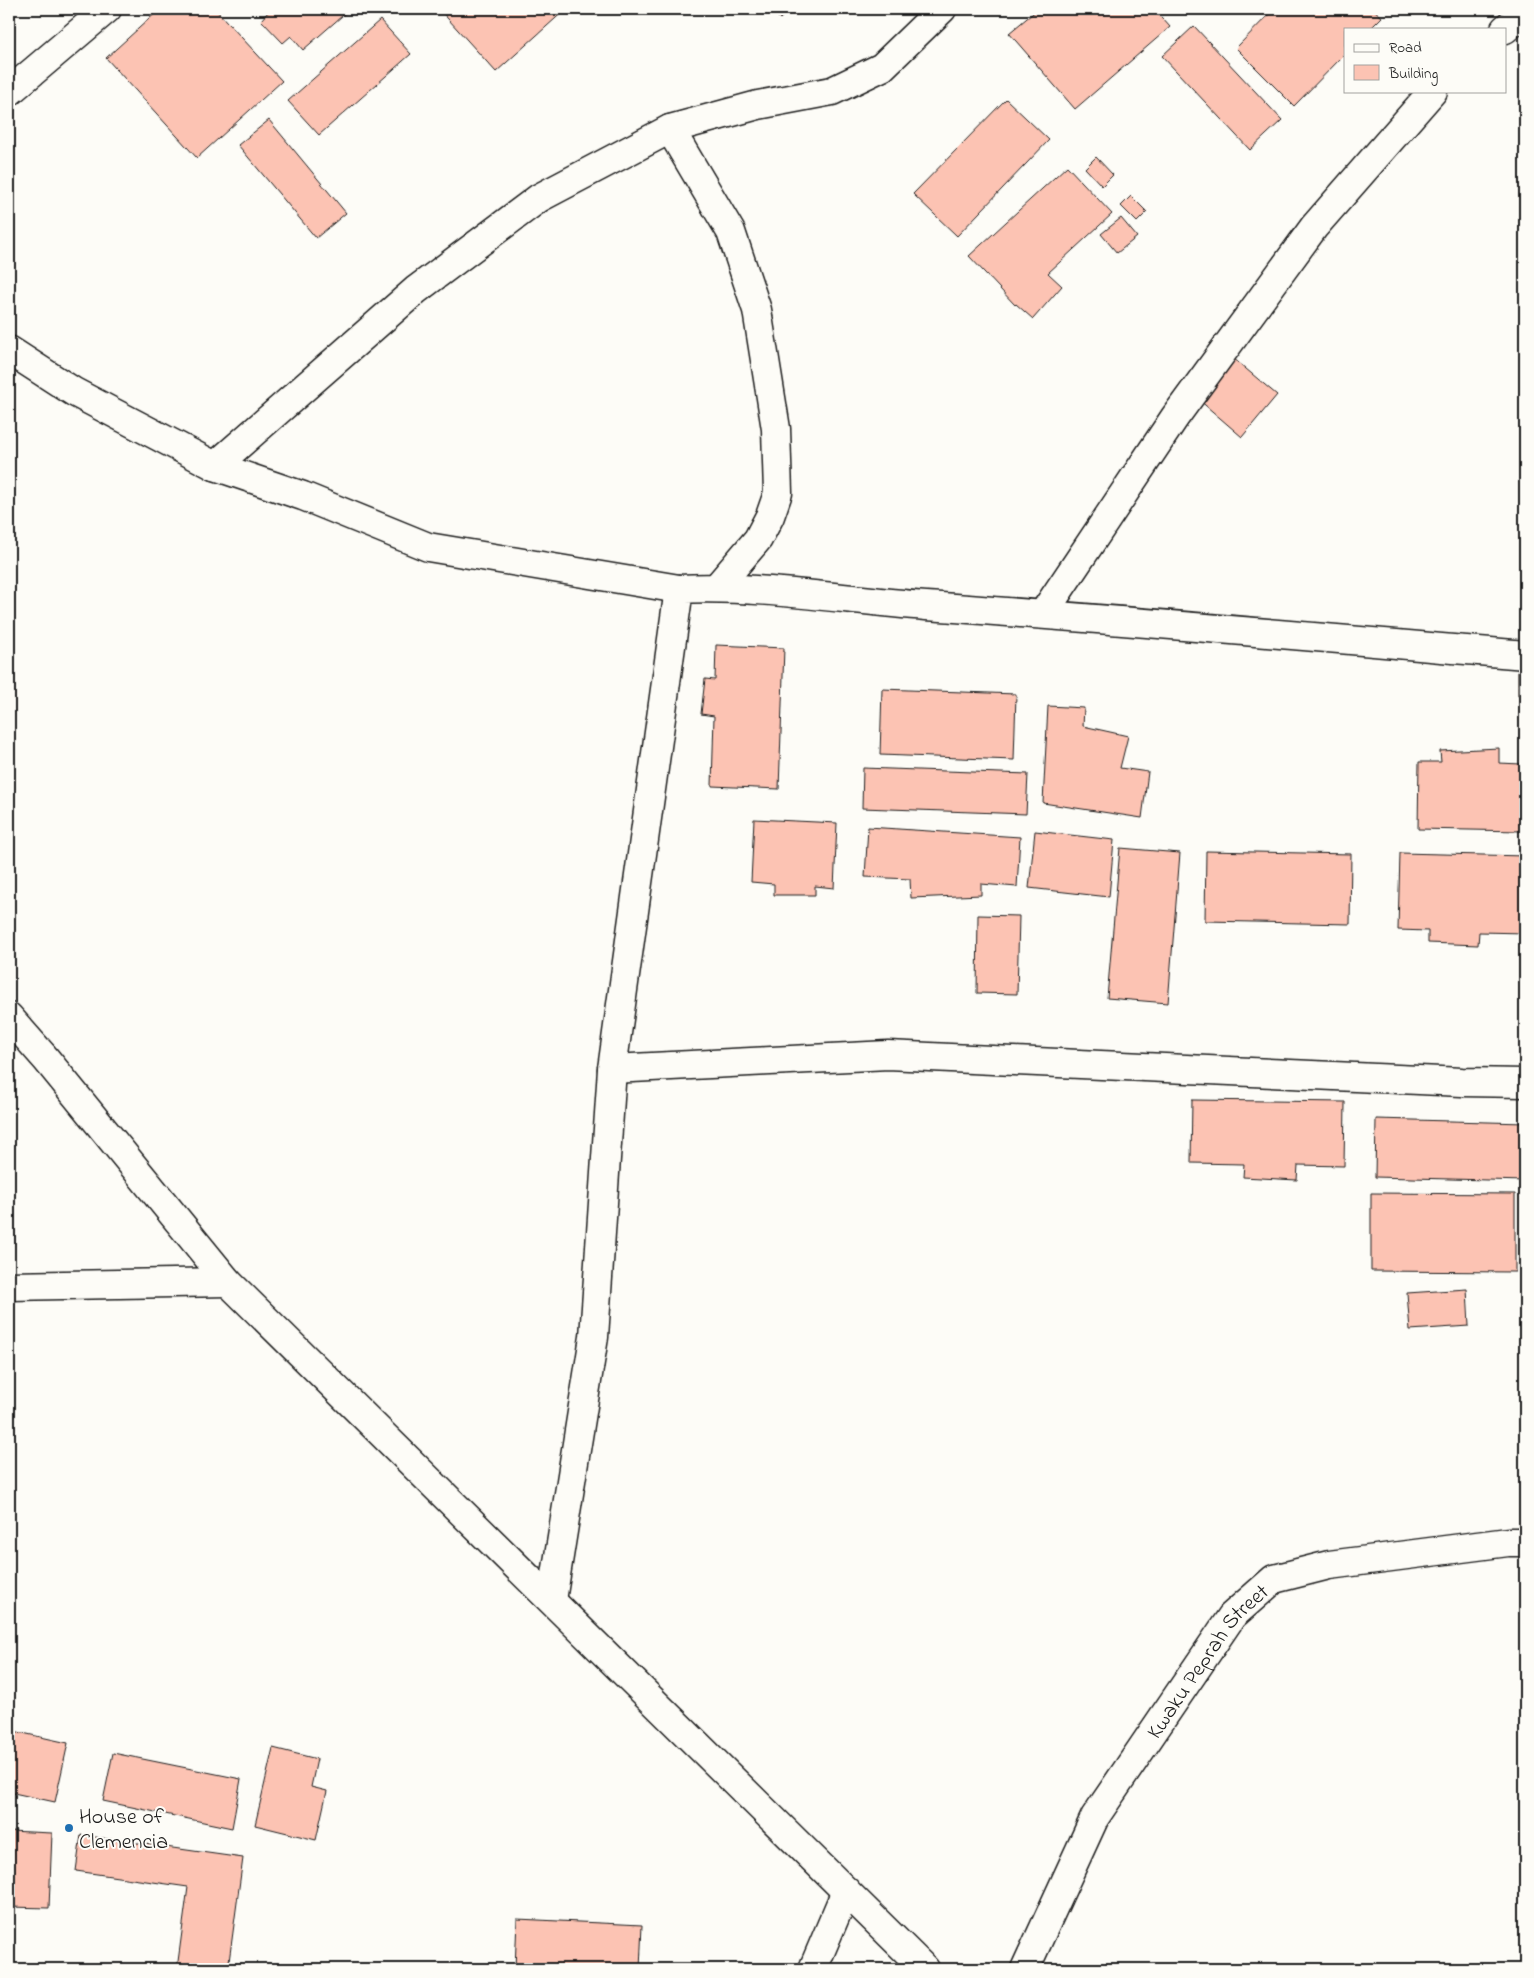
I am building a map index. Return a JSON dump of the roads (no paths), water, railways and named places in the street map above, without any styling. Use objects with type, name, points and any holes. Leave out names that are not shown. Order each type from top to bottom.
[{"type":"street","points":[[9,92],[107,9]]},
{"type":"street","points":[[215,466],[416,290],[539,198],[670,129],[758,104],[832,91],[882,67],[942,9]]},
{"type":"street","points":[[1506,28],[1525,12]]},
{"type":"street","points":[[1042,614],[1175,416],[1308,235],[1432,92]]},
{"type":"street","points":[[670,129],[731,232],[756,310],[776,429],[778,493],[770,516],[758,539],[717,587]]},
{"type":"street","points":[[9,350],[74,392],[215,466],[303,496],[428,547],[679,588],[717,587],[895,604],[1042,614],[1525,655]]},
{"type":"street","points":[[552,1600],[594,1337],[612,1069],[679,588]]},
{"type":"street","points":[[9,1017],[228,1282],[925,1969]]},
{"type":"street","points":[[612,1069],[888,1055],[1525,1083]]},
{"type":"street","points":[[9,1286],[228,1282]]},
{"type":"street","name":"Kwaku Peprah Street","points":[[1024,1969],[1095,1817],[1232,1616],[1274,1579],[1329,1565],[1508,1542],[1525,1542]]},
{"type":"street","points":[[813,1969],[846,1891]]},
{"type":"place","name":"House of Clemencia","points":[[69,1828]]}]
